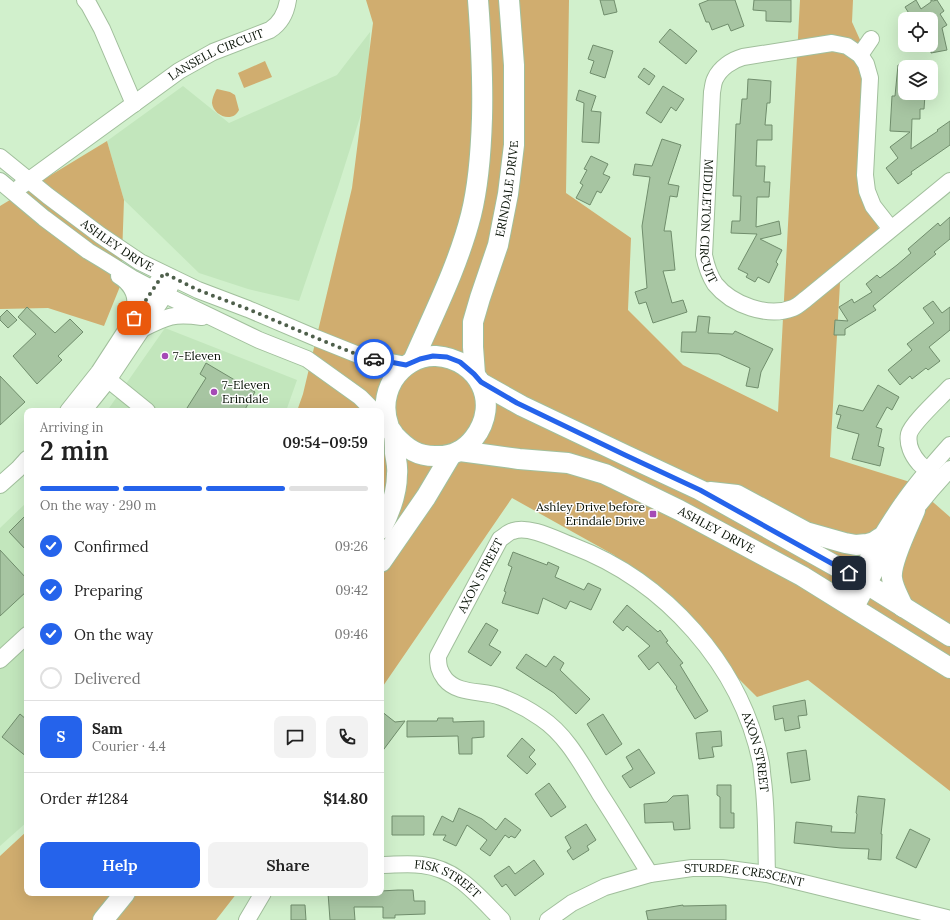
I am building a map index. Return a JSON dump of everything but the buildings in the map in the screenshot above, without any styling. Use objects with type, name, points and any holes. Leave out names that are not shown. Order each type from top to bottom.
[{"type":"main road","points":[[410,363],[454,268],[467,227],[477,187],[481,144],[482,87],[478,0]]},
{"type":"main road","name":"ERINDALE DRIVE","points":[[478,378],[473,346],[473,322],[498,245],[508,194],[514,145],[514,65],[509,0]]},
{"type":"main road","points":[[384,523],[395,496],[397,474],[386,414],[386,400],[390,386],[397,374],[410,363],[433,356],[447,357],[460,362],[478,378],[522,406],[700,490],[762,516],[791,532],[863,581],[950,636]]},
{"type":"main road","points":[[384,558],[456,453],[470,443],[480,429],[485,414],[485,397],[478,378]]},
{"type":"main road","points":[[388,427],[403,445],[416,453],[429,457],[456,453]]},
{"type":"main road","name":"ASHLEY DRIVE","points":[[456,453],[568,463],[605,474],[679,510],[802,576],[950,668]]},
{"type":"main road","points":[[903,606],[894,586],[892,576],[893,565],[915,510]]},
{"type":"main road","points":[[791,532],[806,532],[856,545],[874,542],[880,538]]},
{"type":"main road","points":[[104,920],[123,896]]},
{"type":"street","points":[[85,0],[102,29],[134,104]]},
{"type":"street","name":"LANSELL CIRCUIT","points":[[13,192],[180,71],[213,52],[270,30],[276,26],[284,15],[288,0]]},
{"type":"street","points":[[871,38],[860,55],[866,64],[870,78],[865,175],[867,191],[873,206],[891,229]]},
{"type":"street","name":"MIDDLETON CIRCUIT","points":[[860,55],[847,46],[832,43],[743,57],[736,59],[724,67],[715,78],[712,92],[704,255],[707,270],[715,284],[727,295],[753,309],[778,312],[794,308],[950,181]]},
{"type":"street","name":"ASHLEY DRIVE","points":[[0,157],[94,230],[140,262],[198,290],[361,356],[410,363]]},
{"type":"street","name":"ASHLEY DRIVE","points":[[0,181],[44,218],[82,247],[132,278],[216,319],[307,359],[360,397],[371,408]]},
{"type":"street","points":[[103,260],[112,271],[125,280],[132,288],[135,295],[135,329]]},
{"type":"street","points":[[85,408],[169,276]]},
{"type":"street","points":[[135,329],[175,315],[188,315],[216,319]]},
{"type":"street","points":[[272,319],[273,345]]},
{"type":"street","points":[[71,408],[104,376]]},
{"type":"street","points":[[104,376],[143,408]]},
{"type":"street","points":[[939,473],[919,463],[912,454],[909,444],[909,434],[913,426],[950,387]]},
{"type":"street","points":[[849,605],[863,581],[915,510],[939,473],[950,445]]},
{"type":"street","points":[[0,498],[7,483],[24,467]]},
{"type":"street","points":[[863,581],[880,538],[902,504],[939,473]]},
{"type":"street","name":"AXON STREET","points":[[650,874],[576,756],[552,727],[543,719],[522,706],[500,696],[461,689],[448,683],[440,672],[438,656],[500,539],[512,531],[522,529],[532,530],[587,551],[638,580],[668,605],[695,632],[719,663],[738,695],[752,729],[761,764],[765,798],[767,874]]},
{"type":"street","points":[[0,660],[24,638]]},
{"type":"street","name":"FISK STREET","points":[[384,865],[422,865],[440,869],[465,883],[502,920]]},
{"type":"street","name":"STURDEE CRESCENT","points":[[548,920],[572,903],[605,887],[650,874],[692,868],[722,868],[767,874],[948,916]]},
{"type":"street","points":[[247,920],[261,896]]},
{"type":"shaded area","points":[[366,0],[569,0],[566,193],[631,238],[628,310],[683,365],[778,412],[800,0],[853,0],[852,22],[865,51],[863,197],[880,231],[840,283],[830,457],[910,482],[950,517],[950,791],[808,680],[757,697],[614,555],[512,498],[384,685],[384,408],[298,408],[303,394],[352,188],[373,23]]},
{"type":"shaded area","points":[[370,32],[369,69],[363,108],[299,301],[248,289],[199,273],[124,200],[107,141],[183,86],[229,123],[337,75]]},
{"type":"shaded area","points":[[265,61],[272,77],[244,88],[238,73]]},
{"type":"shaded area","points":[[217,89],[230,92],[235,95],[239,110],[235,115],[228,117],[217,113],[213,107],[212,101]]},
{"type":"shaded area","points":[[107,141],[124,200],[121,284],[104,326],[48,308],[0,309],[0,206]]},
{"type":"shaded area","points":[[165,328],[297,380],[287,408],[109,408]]},
{"type":"shaded area","points":[[24,505],[24,825],[0,846],[0,528]]},
{"type":"shaded area","points":[[24,834],[24,896],[235,896],[216,920],[0,920],[0,856]]},
{"type":"way so far","points":[[134,318],[164,273],[198,290],[361,356],[374,359]]},
{"type":"place","name":"7-Eleven","points":[[165,356]]},
{"type":"place","name":"7-Eleven Erindale","points":[[214,392]]},
{"type":"place","name":"Ashley Drive before Erindale Drive","points":[[653,514]]},
{"type":"route","points":[[374,359],[406,365],[413,361],[433,356],[447,357],[460,362],[481,382],[517,403],[700,490],[849,573]]}]
